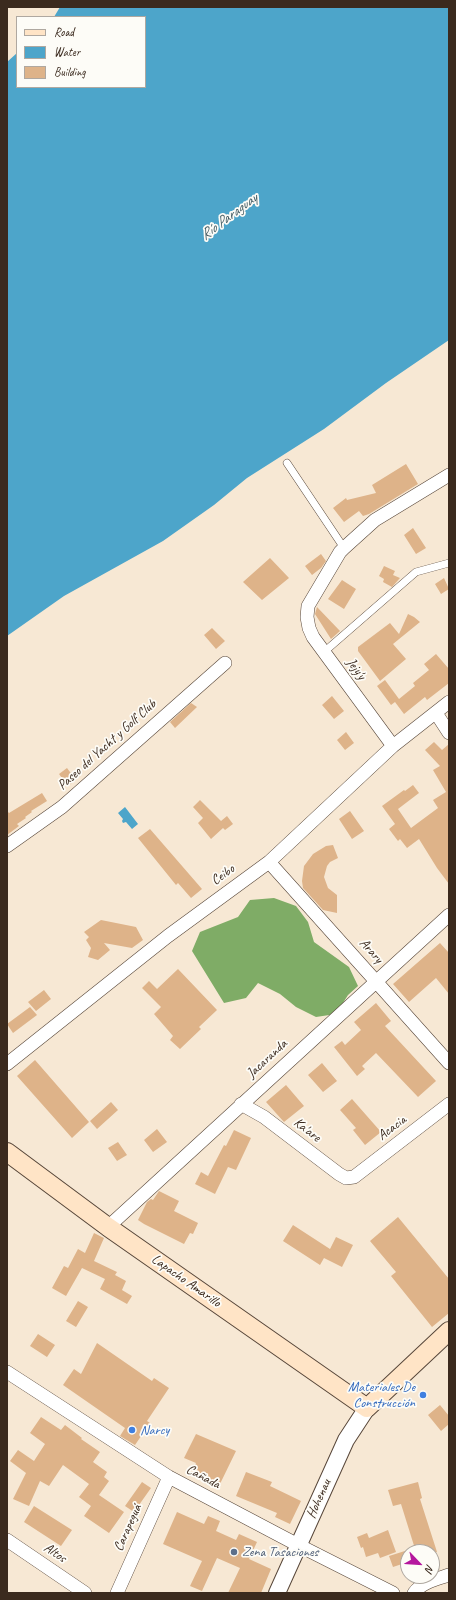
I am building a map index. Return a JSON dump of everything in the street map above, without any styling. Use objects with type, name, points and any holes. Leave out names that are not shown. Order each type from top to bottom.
[{"type":"main road","name":"Lapacho Amarillo","points":[[7,1152],[108,1227],[367,1408]]},
{"type":"main road","points":[[367,1408],[449,1331]]},
{"type":"street","points":[[344,548],[375,520],[449,475]]},
{"type":"street","name":"Jejy'y","points":[[344,548],[340,552],[308,606],[306,617],[313,637],[393,746]]},
{"type":"street","name":"Paseo del Yacht y Golf Club","points":[[7,846],[62,807],[225,663]]},
{"type":"street","name":"Ceibo","points":[[7,1064],[168,936],[269,862],[393,746],[449,702]]},
{"type":"street","points":[[436,713],[449,733]]},
{"type":"street","name":"Arary","points":[[269,862],[449,1063]]},
{"type":"street","name":"Jacaranda","points":[[108,1227],[449,915]]},
{"type":"street","name":"Ka'are","points":[[241,1104],[264,1117],[339,1174],[346,1178],[354,1177]]},
{"type":"street","name":"Acacia","points":[[354,1177],[449,1104]]},
{"type":"street","name":"Cañada","points":[[7,1372],[169,1477],[298,1546],[393,1593]]},
{"type":"street","name":"Hohenau","points":[[277,1593],[346,1440],[367,1408]]},
{"type":"street","name":"Carapeguá","points":[[116,1593],[169,1477]]},
{"type":"street","name":"Altos","points":[[7,1540],[85,1593]]},
{"type":"street","points":[[414,1593],[417,1589],[432,1580],[449,1575]]},
{"type":"lane","points":[[287,463],[344,548]]},
{"type":"lane","points":[[324,652],[416,572],[449,563]]},
{"type":"green space","points":[[274,898],[296,906],[308,922],[314,942],[349,967],[358,986],[348,995],[336,1014],[316,1017],[296,1007],[280,994],[258,983],[246,998],[224,1003],[192,951],[200,932],[238,917],[250,900]]},
{"type":"water","name":"Río Paraguay","points":[[60,7],[449,7],[449,340],[386,383],[324,429],[247,478],[214,505],[163,541],[64,596],[7,636],[7,62],[16,54],[16,88],[146,88],[146,16],[55,16]]},
{"type":"water","points":[[125,807],[138,824],[132,829],[126,822],[123,823],[123,819],[118,813]]},
{"type":"building","points":[[406,464],[418,484],[369,514],[363,516],[359,511],[344,522],[333,508],[346,498],[347,500],[376,493],[372,485]]},
{"type":"building","points":[[413,528],[426,548],[416,554],[404,535]]},
{"type":"building","points":[[321,554],[326,561],[321,568],[312,575],[305,566]]},
{"type":"building","points":[[270,558],[289,578],[262,600],[243,582]]},
{"type":"building","points":[[384,566],[395,571],[393,575],[400,578],[392,587],[383,582],[384,579],[379,576]]},
{"type":"building","points":[[444,578],[449,589],[441,594],[435,584]]},
{"type":"building","points":[[342,580],[356,589],[344,609],[328,599]]},
{"type":"building","points":[[317,607],[340,631],[331,639],[315,614]]},
{"type":"building","points":[[408,614],[420,622],[393,644],[406,659],[380,681],[358,651],[358,647],[390,623],[399,634]]},
{"type":"building","points":[[212,628],[225,641],[216,649],[204,635]]},
{"type":"building","points":[[436,654],[449,669],[449,683],[427,700],[425,697],[404,714],[395,702],[391,705],[377,686],[385,680],[399,699],[415,686],[413,683],[429,670],[424,664]]},
{"type":"building","points":[[332,696],[344,711],[334,719],[322,705]]},
{"type":"building","points":[[191,703],[197,707],[175,728],[170,722]]},
{"type":"building","points":[[346,732],[354,743],[345,750],[337,740]]},
{"type":"building","points":[[434,742],[442,750],[449,744],[449,884],[419,839],[407,848],[400,839],[398,841],[389,829],[395,824],[382,806],[413,785],[419,793],[398,809],[411,828],[438,808],[433,800],[446,792],[433,770],[440,766],[425,750]]},
{"type":"building","points":[[67,768],[76,780],[68,786],[59,774]]},
{"type":"building","points":[[42,793],[47,801],[31,811],[32,812],[25,817],[26,818],[17,824],[19,826],[7,835],[7,811],[9,813]]},
{"type":"building","points":[[200,800],[221,821],[227,816],[233,824],[225,830],[223,828],[211,839],[198,823],[203,818],[193,807]]},
{"type":"building","points":[[350,811],[364,831],[352,839],[339,819]]},
{"type":"building","points":[[150,829],[202,889],[191,898],[178,883],[176,885],[138,838]]},
{"type":"building","points":[[333,845],[338,858],[330,862],[327,866],[324,877],[328,888],[337,895],[337,913],[323,910],[303,888],[302,881],[304,866],[313,854],[326,846]]},
{"type":"building","points":[[101,920],[136,927],[143,940],[132,948],[104,943],[110,950],[98,960],[88,957],[91,948],[86,940],[89,937],[84,932]]},
{"type":"building","points":[[440,943],[449,953],[449,994],[436,978],[409,1002],[393,984]]},
{"type":"building","points":[[178,969],[217,1010],[199,1027],[201,1029],[180,1049],[170,1040],[173,1036],[154,1014],[161,1007],[142,988],[149,981],[157,989]]},
{"type":"building","points":[[44,990],[51,999],[36,1011],[28,1002]]},
{"type":"building","points":[[376,1003],[391,1021],[385,1026],[436,1081],[418,1097],[376,1053],[362,1066],[365,1069],[357,1076],[334,1047],[342,1041],[345,1045],[361,1030],[354,1022]]},
{"type":"building","points":[[30,1007],[37,1015],[13,1033],[7,1024]]},
{"type":"building","points":[[35,1060],[89,1122],[72,1138],[17,1076]]},
{"type":"building","points":[[322,1063],[337,1081],[323,1092],[308,1075]]},
{"type":"building","points":[[286,1085],[304,1106],[284,1122],[266,1102]]},
{"type":"building","points":[[352,1099],[381,1132],[365,1145],[353,1130],[356,1128],[340,1110]]},
{"type":"building","points":[[111,1102],[118,1110],[97,1129],[90,1121]]},
{"type":"building","points":[[157,1129],[167,1142],[153,1152],[144,1140]]},
{"type":"building","points":[[234,1130],[251,1138],[236,1170],[228,1167],[215,1194],[195,1184],[201,1172],[208,1176],[224,1145],[226,1146]]},
{"type":"building","points":[[118,1142],[127,1155],[117,1161],[108,1148]]},
{"type":"building","points":[[159,1191],[179,1201],[174,1211],[198,1223],[193,1234],[190,1233],[184,1244],[138,1220],[147,1202],[151,1199],[153,1200]]},
{"type":"building","points":[[398,1217],[449,1279],[449,1313],[432,1327],[391,1276],[396,1272],[370,1241]]},
{"type":"building","points":[[293,1225],[330,1249],[336,1237],[353,1245],[342,1267],[324,1258],[320,1265],[283,1241]]},
{"type":"building","points":[[94,1233],[104,1238],[94,1261],[117,1272],[115,1275],[126,1281],[122,1290],[132,1296],[127,1304],[100,1289],[105,1279],[82,1268],[66,1296],[52,1288],[64,1266],[68,1268],[78,1249],[85,1253]]},
{"type":"building","points":[[78,1301],[88,1307],[76,1327],[66,1321]]},
{"type":"building","points":[[38,1334],[55,1345],[47,1357],[30,1346]]},
{"type":"building","points":[[97,1343],[152,1381],[154,1378],[169,1388],[147,1421],[150,1423],[135,1445],[120,1436],[125,1428],[63,1385],[74,1369],[81,1374]]},
{"type":"building","points":[[440,1405],[449,1416],[449,1424],[441,1431],[428,1415]]},
{"type":"building","points":[[41,1417],[61,1430],[65,1425],[82,1438],[81,1439],[100,1452],[93,1462],[107,1472],[104,1477],[109,1481],[99,1495],[124,1512],[109,1533],[84,1516],[91,1506],[79,1497],[89,1484],[63,1465],[49,1486],[40,1481],[29,1506],[13,1499],[26,1473],[10,1461],[18,1450],[34,1461],[45,1444],[30,1433]]},
{"type":"building","points":[[196,1434],[236,1451],[219,1486],[202,1478],[204,1475],[193,1470],[196,1463],[184,1458]]},
{"type":"building","points":[[246,1472],[272,1482],[270,1486],[301,1501],[290,1524],[275,1517],[277,1513],[236,1496]]},
{"type":"building","points":[[142,1482],[151,1488],[134,1512],[125,1506]]},
{"type":"building","points":[[418,1482],[422,1498],[420,1499],[434,1544],[414,1544],[401,1504],[393,1506],[388,1490]]},
{"type":"building","points":[[34,1506],[72,1530],[61,1546],[24,1522]]},
{"type":"building","points":[[177,1512],[204,1524],[208,1516],[220,1521],[216,1531],[236,1540],[239,1534],[257,1542],[249,1559],[271,1569],[261,1593],[228,1593],[240,1568],[217,1558],[202,1591],[190,1586],[202,1561],[163,1544]]},
{"type":"building","points":[[388,1530],[396,1552],[380,1558],[378,1553],[366,1557],[363,1547],[361,1548],[357,1537],[367,1533],[369,1538]]},
{"type":"building","points":[[400,1553],[400,1565],[393,1567],[389,1556]]},
{"type":"place","name":"Materiales De Construcción","points":[[423,1395]]},
{"type":"place","name":"Narcy","points":[[132,1430]]},
{"type":"place","name":"Zena Tasaciones","points":[[234,1552]]}]
